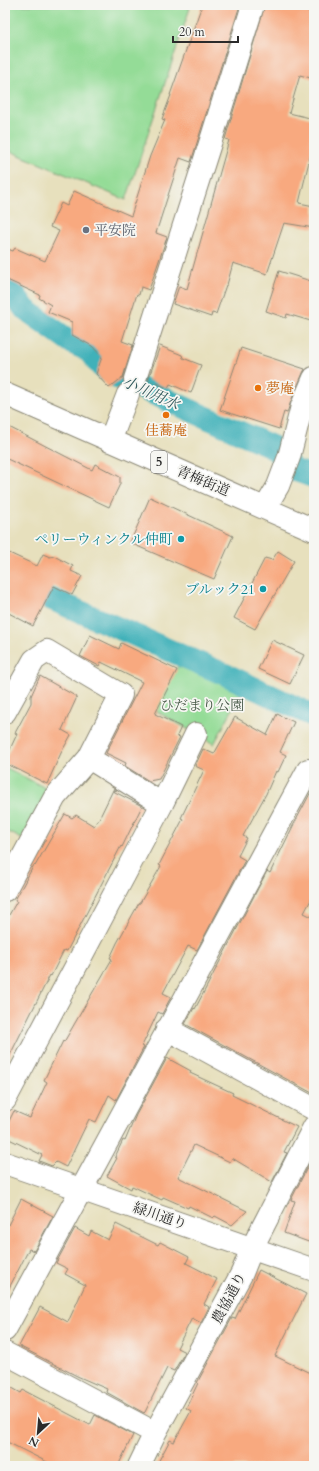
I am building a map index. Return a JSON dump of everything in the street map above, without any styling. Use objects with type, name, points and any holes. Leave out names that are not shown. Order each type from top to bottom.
[{"type":"street","points":[[110,441],[132,386],[214,134],[253,5]]},
{"type":"street","points":[[266,508],[278,486],[287,463],[302,406],[314,378]]},
{"type":"street","name":"青梅街道","points":[[5,394],[314,530]]},
{"type":"street","points":[[5,712],[34,660],[46,651],[121,695],[89,758],[55,797],[7,884]]},
{"type":"street","points":[[5,1100],[162,804],[196,734]]},
{"type":"street","points":[[89,758],[162,804]]},
{"type":"street","points":[[5,1330],[308,770]]},
{"type":"street","points":[[167,1029],[314,1109]]},
{"type":"street","name":"農協通り","points":[[139,1466],[242,1273],[252,1248],[314,1127]]},
{"type":"street","name":"緑川通り","points":[[5,1162],[314,1270]]},
{"type":"street","points":[[5,1353],[156,1433]]},
{"type":"green space","points":[[8,5],[181,5],[190,8],[126,200],[5,149],[5,13]]},
{"type":"green space","name":"ひだまり公園","points":[[178,666],[242,691],[214,744],[154,710]]},
{"type":"green space","points":[[5,767],[49,790],[22,839],[5,830]]},
{"type":"building","points":[[202,5],[240,5],[191,162],[180,158],[156,233],[167,237],[149,290],[141,287],[139,295],[137,294],[122,341],[133,345],[123,377],[109,388],[96,374],[102,357],[92,346],[72,335],[72,322],[48,312],[51,305],[39,298],[40,295],[5,279],[5,248],[13,251],[15,248],[45,261],[59,231],[50,227],[61,203],[67,206],[74,191],[131,216],[150,156],[165,120],[162,119],[170,95]]},
{"type":"building","points":[[265,5],[290,5],[314,13],[314,79],[300,75],[289,113],[314,119],[314,154],[311,153],[299,203],[314,206],[314,228],[284,223],[267,274],[233,263],[227,285],[216,314],[212,313],[211,317],[173,304],[179,286],[187,289],[229,140],[225,139]]},
{"type":"building","points":[[279,271],[314,282],[314,322],[287,314],[286,318],[266,311]]},
{"type":"building","points":[[160,346],[182,355],[183,358],[201,365],[191,393],[170,384],[168,388],[148,380]]},
{"type":"building","points":[[241,348],[305,369],[287,413],[284,412],[279,429],[220,410]]},
{"type":"building","points":[[5,425],[92,470],[95,464],[120,477],[120,484],[109,507],[5,458]]},
{"type":"building","name":"ペリーウィンクル仲町","points":[[150,497],[233,536],[214,579],[130,543]]},
{"type":"building","points":[[5,551],[37,566],[43,554],[50,557],[54,556],[73,566],[71,571],[82,576],[72,595],[54,586],[33,626],[5,611]]},
{"type":"building","name":"ブルック21","points":[[278,551],[294,561],[255,629],[234,618],[265,558],[272,560]]},
{"type":"building","points":[[90,635],[119,649],[121,643],[177,670],[155,714],[181,727],[177,736],[180,737],[159,779],[149,781],[125,766],[126,763],[106,753],[142,682],[101,662],[99,666],[80,656]]},
{"type":"building","points":[[272,640],[304,655],[290,684],[258,669]]},
{"type":"building","points":[[40,676],[77,697],[62,730],[71,735],[47,784],[5,763],[17,734],[15,733],[31,703],[31,696]]},
{"type":"building","points":[[277,714],[294,722],[280,752],[286,755],[278,772],[276,771],[266,794],[243,836],[247,838],[238,856],[245,860],[197,950],[188,946],[163,993],[171,997],[162,1014],[158,1012],[142,1046],[144,1047],[116,1100],[109,1095],[96,1122],[89,1119],[66,1167],[56,1162],[52,1166],[39,1161],[42,1155],[5,1137],[5,1129],[14,1111],[30,1118],[47,1082],[44,1080],[63,1041],[64,1042],[112,959],[110,958],[117,943],[161,866],[159,865],[183,819],[181,818],[204,770],[195,766],[203,749],[214,754],[235,717],[267,735]]},
{"type":"building","points":[[314,786],[314,894],[304,913],[314,918],[314,1094],[185,1024],[194,1008],[195,1009],[267,871],[270,873]]},
{"type":"building","points":[[114,788],[117,790],[113,791],[142,806],[67,951],[64,950],[51,976],[50,975],[5,1065],[5,922],[34,865],[35,866],[65,814],[72,818],[76,815],[94,826],[98,821]]},
{"type":"building","points":[[167,1058],[191,1071],[190,1073],[233,1093],[232,1095],[297,1127],[284,1152],[287,1153],[272,1182],[232,1158],[230,1162],[194,1145],[178,1177],[247,1211],[232,1225],[215,1216],[213,1218],[189,1206],[188,1208],[163,1197],[162,1200],[132,1186],[131,1189],[107,1176],[117,1158],[115,1157],[123,1140],[125,1141],[136,1115]]},
{"type":"building","points":[[309,1164],[314,1167],[314,1244],[284,1233],[295,1201],[291,1200]]},
{"type":"building","points":[[21,1199],[53,1216],[34,1251],[29,1249],[5,1296],[5,1231]]},
{"type":"building","points":[[116,1224],[158,1245],[160,1242],[189,1257],[186,1263],[217,1279],[204,1304],[209,1307],[201,1323],[192,1318],[177,1348],[185,1352],[174,1371],[167,1368],[144,1413],[106,1392],[107,1389],[77,1376],[19,1346],[40,1307],[68,1322],[85,1285],[65,1274],[68,1269],[56,1263],[75,1228],[89,1236],[91,1231],[108,1240]]},
{"type":"building","points":[[259,1270],[306,1294],[275,1356],[314,1375],[314,1466],[156,1466],[170,1440],[174,1442],[191,1411],[186,1408],[197,1383],[232,1318],[235,1319]]},
{"type":"building","points":[[5,1384],[21,1393],[23,1390],[90,1425],[95,1415],[133,1435],[118,1466],[55,1466],[5,1441]]},
{"type":"waterway","name":"小川用水","points":[[5,281],[25,309],[74,344],[88,350],[101,366],[118,378],[273,447],[294,470],[314,477]]},
{"type":"waterway","points":[[5,579],[231,677],[314,716]]},
{"type":"place","name":"平安院","points":[[86,230]]},
{"type":"place","name":"夢庵","points":[[258,388]]},
{"type":"place","name":"佳蕎庵","points":[[166,415]]},
{"type":"place","name":"ペリーウィンクル仲町","points":[[181,539]]},
{"type":"place","name":"ブルック21","points":[[263,589]]}]
